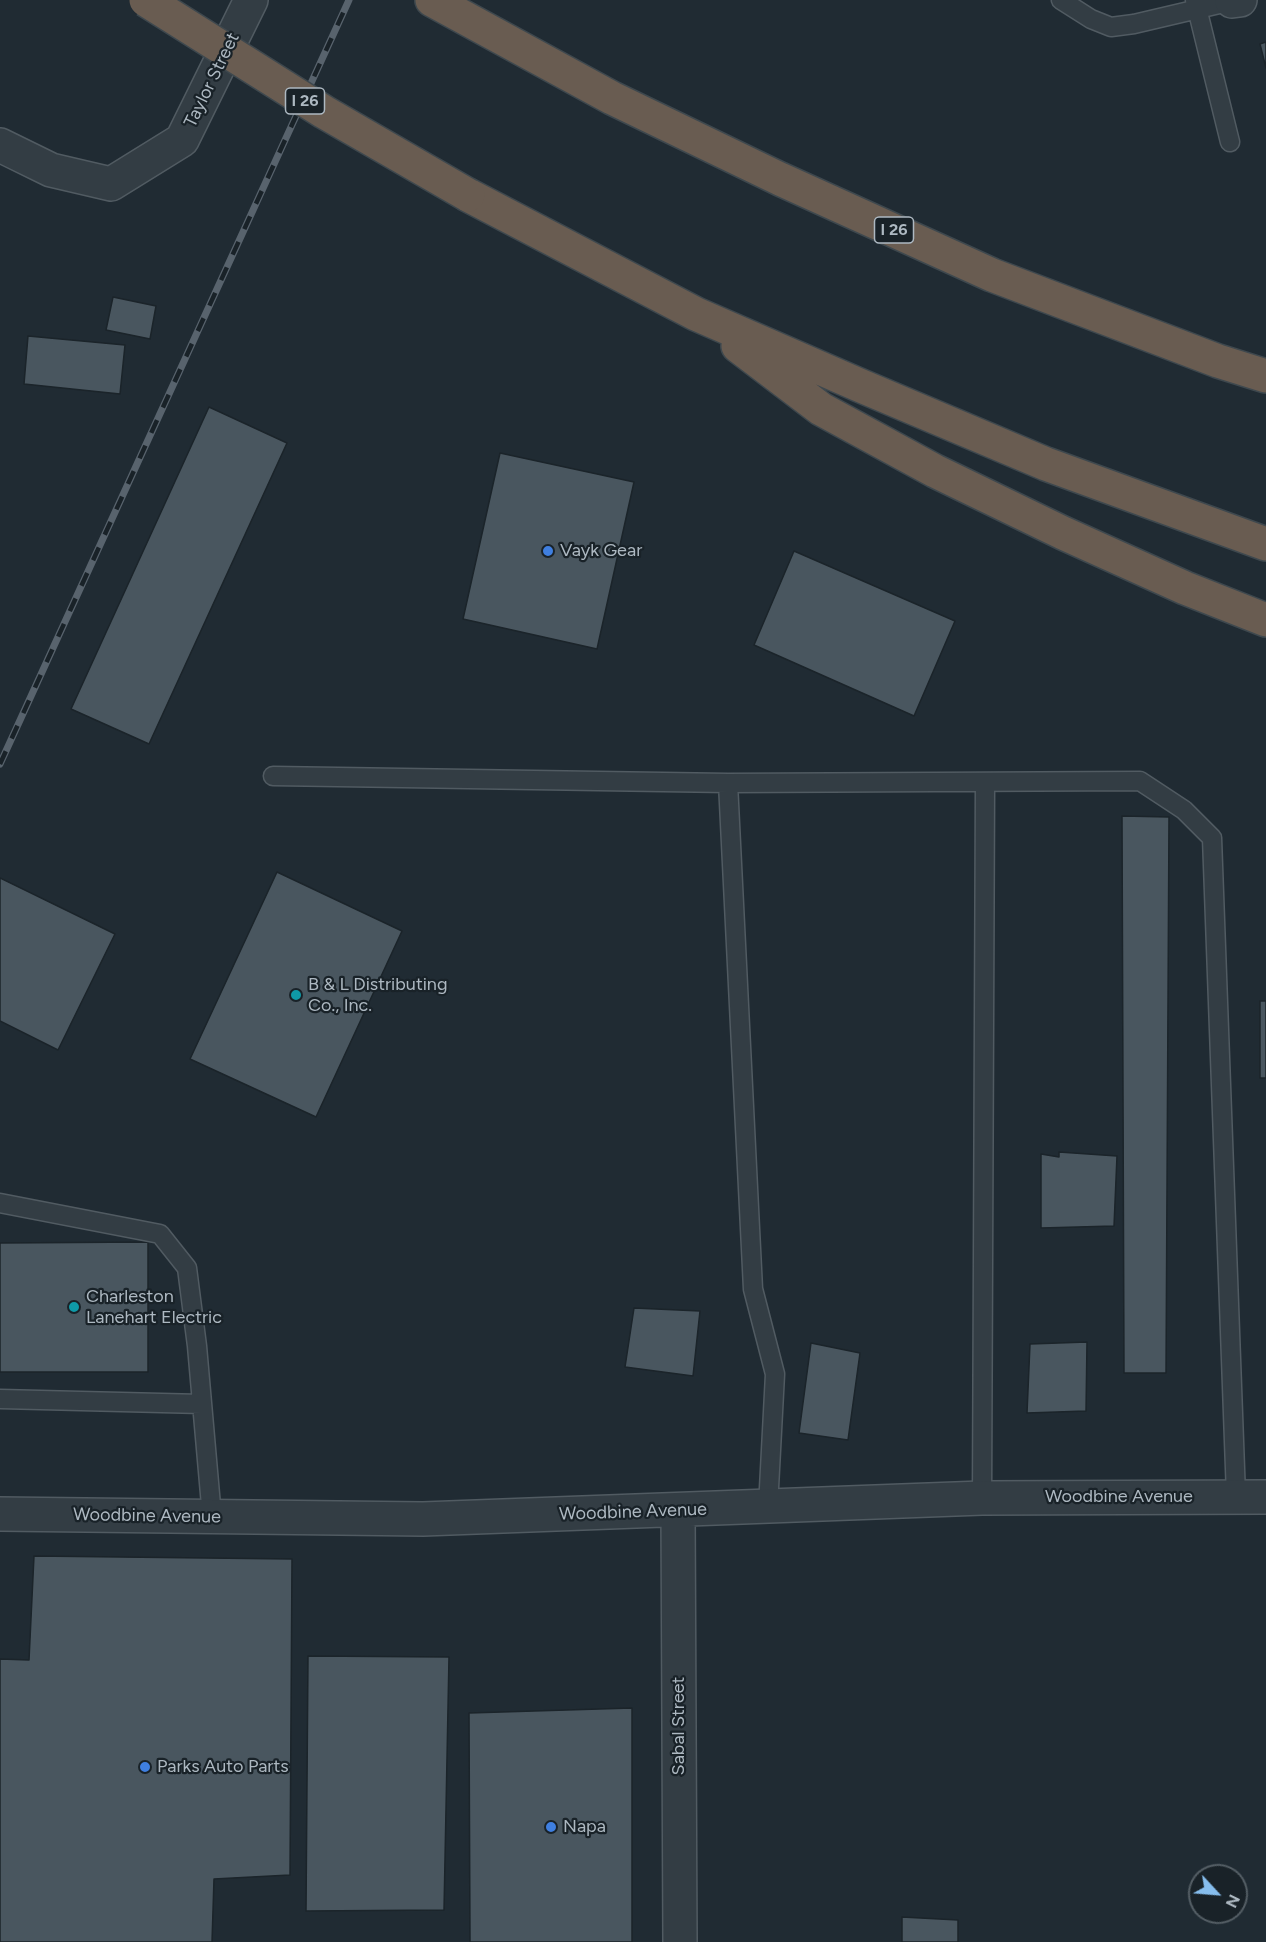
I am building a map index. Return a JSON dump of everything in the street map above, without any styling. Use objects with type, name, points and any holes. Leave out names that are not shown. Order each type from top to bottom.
[{"type":"highway","name":"I 26","points":[[146,0],[324,112],[468,195],[696,314],[1046,464],[1266,544]]},
{"type":"highway","name":"I 26","points":[[432,0],[612,98],[780,179],[992,275],[1218,361],[1266,374]]},
{"type":"highway","points":[[696,314],[821,410],[935,471],[1063,533],[1185,588],[1266,620]]},
{"type":"street","name":"Taylor Street","points":[[0,146],[51,170],[111,184],[182,140],[251,0]]},
{"type":"street","name":"Woodbine Avenue","points":[[0,1514],[423,1520],[982,1498],[1251,1496]]},
{"type":"street","name":"Sabal Street","points":[[678,1510],[680,1942]]},
{"type":"lane","points":[[1062,0],[1091,19],[1111,27],[1134,24],[1196,5],[1236,1]]},
{"type":"lane","points":[[1196,5],[1230,142]]},
{"type":"lane","points":[[273,776],[728,783],[1140,781],[1184,810],[1212,838],[1251,1496]]},
{"type":"lane","points":[[728,783],[753,1289],[775,1374],[768,1507]]},
{"type":"lane","points":[[982,1498],[985,783]]},
{"type":"lane","points":[[0,1203],[160,1234],[187,1268],[212,1516]]},
{"type":"lane","points":[[0,1399],[202,1404]]},
{"type":"building","points":[[1266,42],[1266,68],[1260,44]]},
{"type":"building","points":[[113,297],[156,306],[150,339],[106,330]]},
{"type":"building","points":[[28,336],[125,345],[120,394],[24,384]]},
{"type":"building","points":[[209,407],[287,443],[149,744],[71,709]]},
{"type":"building","name":"Vayk Gear","points":[[500,453],[634,482],[597,649],[463,619]]},
{"type":"building","points":[[794,551],[955,621],[914,716],[754,645]]},
{"type":"building","points":[[1122,816],[1169,817],[1166,1373],[1124,1373]]},
{"type":"building","name":"B & L Distributing Co., Inc.","points":[[277,872],[402,931],[316,1117],[190,1059]]},
{"type":"building","points":[[0,878],[115,934],[58,1050],[0,1021]]},
{"type":"building","points":[[1260,1001],[1266,1001],[1266,1078],[1260,1078]]},
{"type":"building","points":[[1059,1152],[1117,1156],[1114,1226],[1041,1228],[1041,1154],[1059,1157]]},
{"type":"building","name":"Charleston Lanehart Electric","points":[[148,1242],[148,1372],[0,1372],[0,1243]]},
{"type":"building","points":[[634,1308],[700,1311],[693,1376],[625,1367]]},
{"type":"building","points":[[1087,1342],[1086,1411],[1027,1413],[1030,1344]]},
{"type":"building","points":[[811,1343],[860,1353],[848,1440],[799,1433]]},
{"type":"building","name":"Parks Auto Parts","points":[[34,1556],[292,1559],[290,1875],[214,1879],[212,1942],[0,1942],[0,1659],[29,1660]]},
{"type":"building","points":[[308,1656],[449,1657],[444,1910],[306,1911]]},
{"type":"building","name":"Napa","points":[[632,1708],[632,1942],[470,1942],[469,1713]]},
{"type":"building","points":[[902,1917],[958,1920],[958,1942],[902,1942]]},
{"type":"railway","points":[[0,764],[349,0]]},
{"type":"place","name":"Vayk Gear","points":[[548,551]]},
{"type":"place","name":"B & L Distributing Co., Inc.","points":[[296,995]]},
{"type":"place","name":"Charleston Lanehart Electric","points":[[74,1307]]},
{"type":"place","name":"Parks Auto Parts","points":[[145,1767]]},
{"type":"place","name":"Napa","points":[[551,1827]]}]
